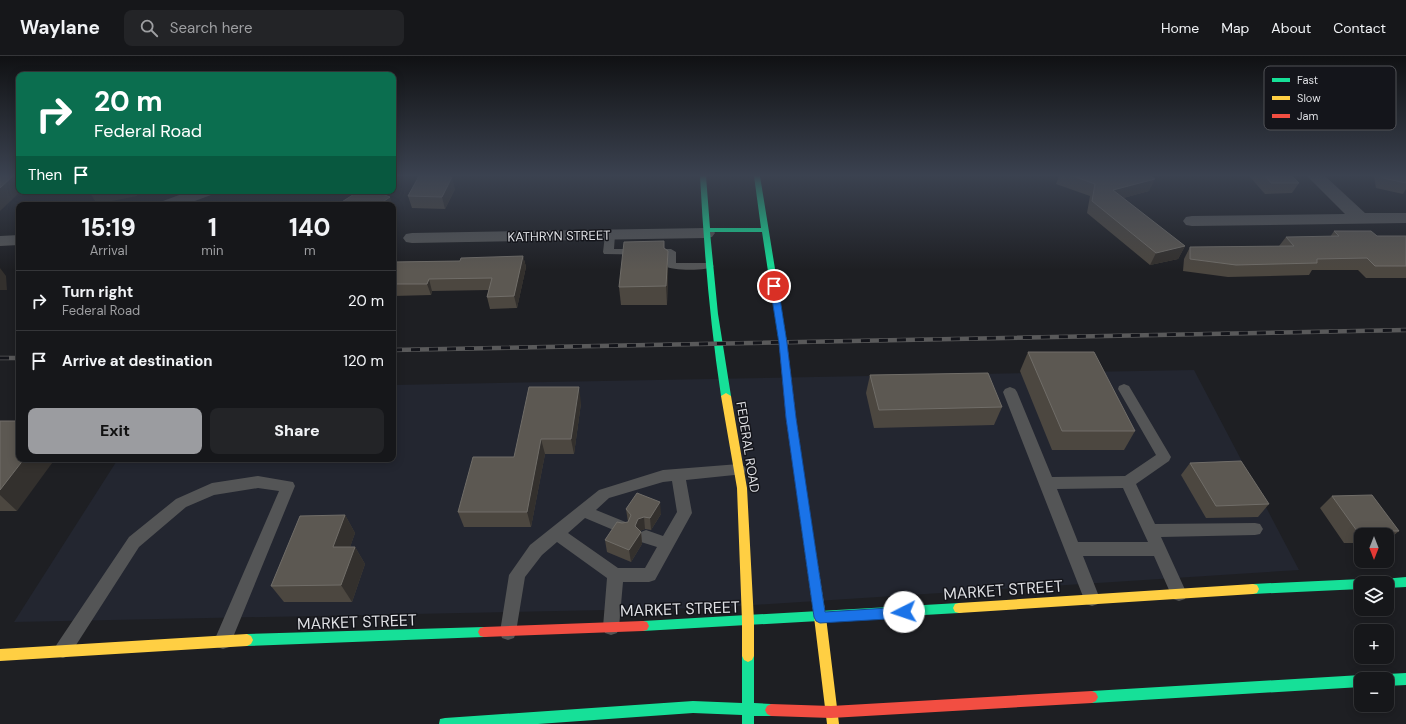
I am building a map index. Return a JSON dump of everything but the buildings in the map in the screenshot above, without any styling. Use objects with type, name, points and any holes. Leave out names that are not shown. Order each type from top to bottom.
[{"type":"main road","name":"FEDERAL ROAD","points":[[705,207],[709,266],[718,345],[742,488],[748,621],[748,724]]},
{"type":"main road","points":[[762,207],[783,343],[791,418],[820,617],[833,724]]},
{"type":"main road","points":[[706,232],[765,230]]},
{"type":"main road","points":[[1394,583],[1406,582]]},
{"type":"main road","name":"MARKET STREET","points":[[0,655],[223,641],[508,632],[748,621],[1354,584]]},
{"type":"main road","points":[[1394,680],[1406,679]]},
{"type":"main road","points":[[445,724],[583,719],[693,707],[831,712],[1354,681]]},
{"type":"street","points":[[1348,207],[1360,218]]},
{"type":"street","points":[[1192,221],[1406,218]]},
{"type":"street","name":"KATHRYN STREET","points":[[412,238],[706,232]]},
{"type":"street","points":[[0,242],[16,240]]},
{"type":"lane","points":[[610,235],[608,252],[672,252],[671,266],[709,266]]},
{"type":"lane","points":[[1047,483],[1128,482],[1164,457],[1124,389]]},
{"type":"lane","points":[[1010,392],[1092,600]]},
{"type":"lane","points":[[508,632],[517,575],[536,550],[604,494],[663,476],[739,470]]},
{"type":"lane","points":[[557,533],[614,576],[649,575],[685,513],[678,475]]},
{"type":"lane","points":[[61,652],[134,542],[181,502],[212,489],[258,482],[288,486],[223,641]]},
{"type":"lane","points":[[1128,482],[1179,594]]},
{"type":"lane","points":[[583,511],[623,528]]},
{"type":"lane","points":[[1151,531],[1255,529]]},
{"type":"lane","points":[[646,537],[666,544]]},
{"type":"lane","points":[[1072,549],[1159,549]]},
{"type":"lane","points":[[611,627],[614,576]]},
{"type":"shaded area","points":[[1194,370],[1299,570],[706,608],[14,622],[116,462],[396,462],[396,385]]},
{"type":"railway","points":[[396,350],[1406,330]]},
{"type":"railway","points":[[0,358],[16,358]]},
{"type":"traffic: fast","points":[[705,207],[717,341],[726,396]]},
{"type":"traffic: fast","points":[[762,207],[783,343]]},
{"type":"traffic: fast","points":[[706,230],[765,230]]},
{"type":"traffic: fast","points":[[1394,583],[1406,582]]},
{"type":"traffic: fast","points":[[1253,589],[1354,584]]},
{"type":"traffic: fast","points":[[643,626],[959,608]]},
{"type":"traffic: fast","points":[[247,640],[484,632]]},
{"type":"traffic: fast","points":[[748,656],[748,724]]},
{"type":"traffic: fast","points":[[1394,680],[1406,679]]},
{"type":"traffic: fast","points":[[1092,697],[1354,681]]},
{"type":"traffic: fast","points":[[445,724],[693,707],[771,710]]},
{"type":"traffic: slow","points":[[726,396],[742,488],[748,621],[748,656]]},
{"type":"traffic: slow","points":[[802,495],[820,617],[833,724]]},
{"type":"traffic: slow","points":[[959,608],[1253,589]]},
{"type":"traffic: slow","points":[[0,655],[247,640]]},
{"type":"traffic: jam","points":[[783,343],[791,418],[802,495]]},
{"type":"traffic: jam","points":[[484,632],[643,626]]},
{"type":"traffic: jam","points":[[771,710],[831,712],[1092,697]]},
{"type":"route","points":[[774,286],[783,343],[791,418],[820,617],[904,612]]}]
